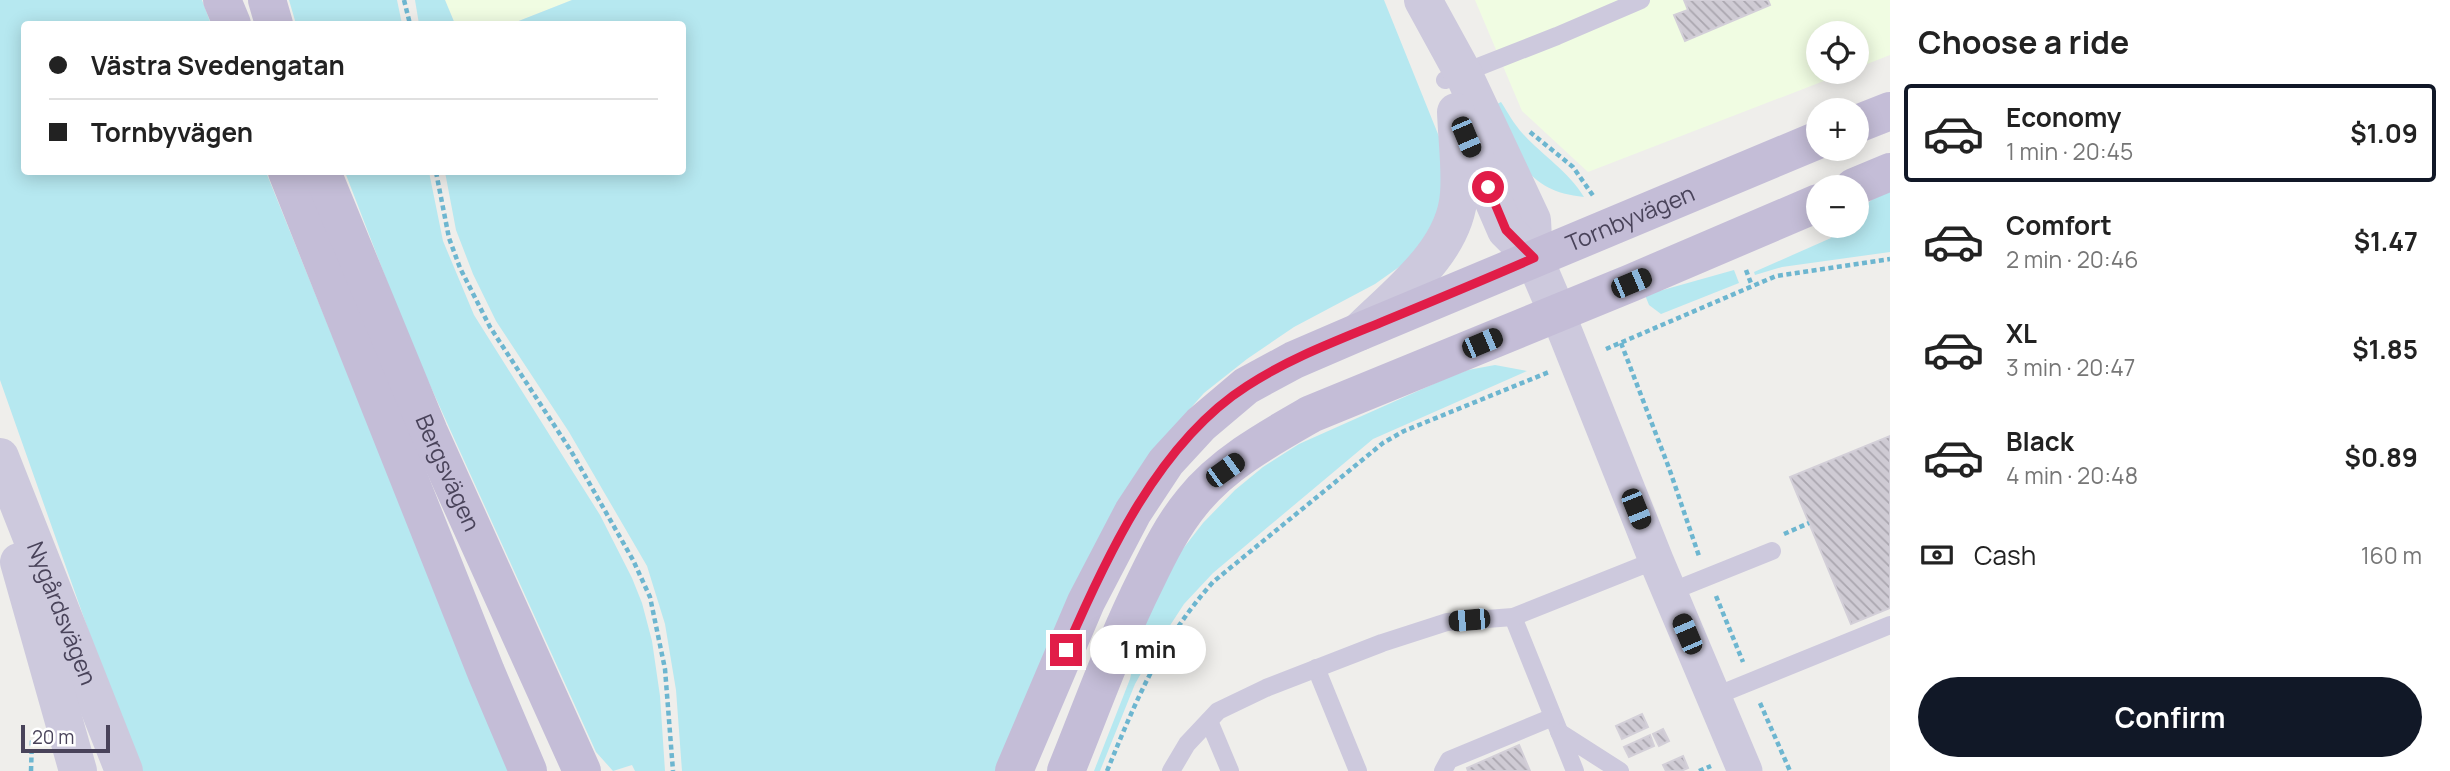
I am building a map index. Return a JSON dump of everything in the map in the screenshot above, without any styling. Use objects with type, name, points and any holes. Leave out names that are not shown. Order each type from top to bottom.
[{"type":"main road","points":[[222,0],[231,21]]},
{"type":"main road","points":[[267,0],[273,21]]},
{"type":"main road","points":[[1869,119],[1890,111]]},
{"type":"main road","name":"Tornbyvägen","points":[[1014,771],[1086,602],[1133,512],[1166,461],[1200,424],[1246,386],[1294,360],[1359,332],[1806,145]]},
{"type":"main road","points":[[1869,181],[1890,172]]},
{"type":"main road","name":"Bergsvägen","points":[[288,175],[528,771]]},
{"type":"main road","name":"Bergsvägen","points":[[323,175],[429,432],[582,771]]},
{"type":"main road","points":[[1066,771],[1127,618],[1163,545],[1192,501],[1225,470],[1267,439],[1311,414],[1806,208]]},
{"type":"street","points":[[1420,0],[1454,88],[1532,220],[1534,258],[1745,771]]},
{"type":"street","points":[[1359,332],[1444,243],[1459,197],[1454,88]]},
{"type":"street","name":"Nygårdsvägen","points":[[0,457],[124,771]]},
{"type":"street","name":"Nygårdsvägen","points":[[0,496],[78,771]]},
{"type":"lane","points":[[1454,88],[1557,36],[1641,0]]},
{"type":"lane","points":[[1670,592],[1772,551]]},
{"type":"lane","points":[[1171,771],[1187,744],[1218,711],[1266,688],[1447,622],[1513,617],[1656,560]]},
{"type":"lane","points":[[1513,617],[1575,771]]},
{"type":"lane","points":[[1713,697],[1890,625]]},
{"type":"lane","points":[[1316,668],[1358,771]]},
{"type":"lane","points":[[1209,721],[1230,771]]},
{"type":"lane","points":[[1443,771],[1449,760],[1556,725]]},
{"type":"lane","points":[[1556,725],[1620,771]]},
{"type":"path","points":[[404,0],[409,21]]},
{"type":"path","points":[[1523,124],[1583,178],[1607,228]]},
{"type":"path","points":[[437,175],[449,238],[460,268],[490,327],[571,451],[633,560],[649,597],[665,669],[673,771]]},
{"type":"path","points":[[1107,771],[1148,675],[1168,639],[1190,608],[1213,582],[1383,443],[1404,431],[1776,276],[1890,259]]},
{"type":"path","points":[[1631,283],[1649,330]]},
{"type":"path","points":[[31,771],[32,738]]},
{"type":"shaded area","points":[[0,0],[202,0],[210,21],[21,21],[21,175],[267,175],[508,771],[138,771],[0,380]]},
{"type":"shaded area","points":[[289,0],[397,0],[401,21],[295,21]]},
{"type":"shaded area","points":[[415,0],[445,0],[454,21],[418,21]]},
{"type":"shaded area","points":[[445,0],[572,0],[519,21],[454,21]]},
{"type":"shaded area","points":[[572,0],[1384,0],[1442,144],[1441,206],[1428,235],[1409,260],[1375,284],[1294,327],[1247,359],[1204,393],[1173,428],[996,771],[682,771],[676,690],[665,624],[647,566],[569,432],[496,321],[473,274],[456,230],[446,175],[686,175],[686,21],[519,21]]},
{"type":"shaded area","points":[[1475,0],[1890,0],[1890,55],[1869,63],[1869,21],[1806,21],[1806,84],[1816,84],[1588,172],[1522,111]]},
{"type":"shaded area","points":[[1501,102],[1523,134],[1563,171],[1584,197],[1564,194],[1548,187],[1524,168],[1489,108]]},
{"type":"shaded area","points":[[346,175],[430,175],[443,241],[474,315],[600,515],[642,603],[652,641],[660,696],[665,771],[635,771],[632,765],[613,771],[596,752],[410,341]]},
{"type":"shaded area","points":[[1890,191],[1890,252],[1782,267],[1755,275],[1754,272],[1831,238],[1869,238],[1869,202]]},
{"type":"shaded area","points":[[1734,270],[1739,283],[1661,314],[1649,305],[1645,295]]},
{"type":"shaded area","points":[[1495,365],[1527,371],[1373,439],[1213,573],[1184,604],[1156,647],[1135,684],[1100,771],[1094,771],[1130,679],[1141,629],[1175,559],[1203,523],[1235,490],[1263,467],[1299,444],[1447,378],[1468,370]]},
{"type":"building","points":[[1684,0],[1768,0],[1770,5],[1685,41],[1674,15],[1688,10]]},
{"type":"building","points":[[1890,436],[1890,608],[1851,624],[1790,477]]},
{"type":"building","points":[[1642,714],[1648,727],[1622,739],[1616,726]]},
{"type":"building","points":[[1663,729],[1669,741],[1659,746],[1653,734]]},
{"type":"building","points":[[1650,735],[1654,746],[1629,757],[1624,747]]},
{"type":"building","points":[[1519,745],[1530,771],[1468,771],[1467,768]]},
{"type":"building","points":[[1683,756],[1688,768],[1666,771],[1663,765]]},
{"type":"route","points":[[1066,650],[1086,602],[1133,512],[1166,461],[1200,424],[1246,386],[1294,360],[1534,258],[1506,230],[1488,187]]}]
